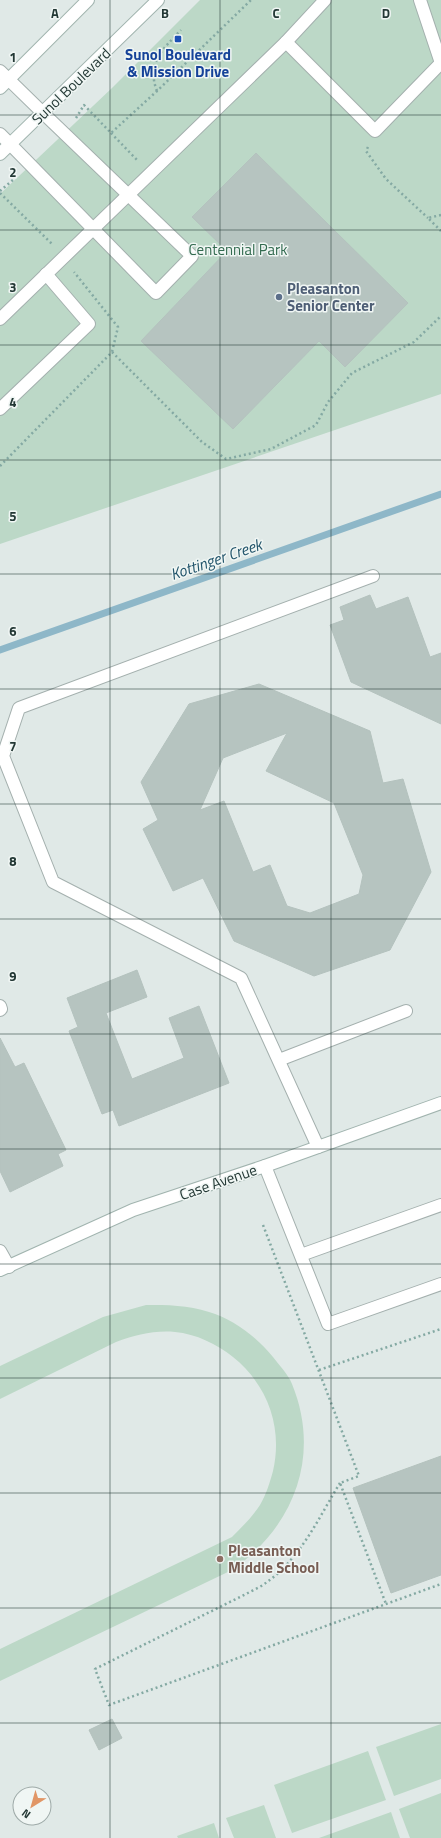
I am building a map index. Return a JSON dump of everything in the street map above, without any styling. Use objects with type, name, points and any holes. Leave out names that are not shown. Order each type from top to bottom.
[{"type":"street","points":[[0,88],[4,75],[88,0]]},
{"type":"street","name":"Sunol Boulevard","points":[[0,154],[158,0]]},
{"type":"street","points":[[0,319],[286,42],[325,0]]},
{"type":"street","points":[[286,42],[375,131],[441,63],[420,0]]},
{"type":"street","points":[[0,134],[156,293],[192,256],[4,75]]},
{"type":"street","points":[[0,409],[88,324],[46,274]]},
{"type":"street","points":[[318,1147],[242,978],[54,882],[3,756],[19,708],[373,576]]},
{"type":"street","points":[[0,1006],[0,1010]]},
{"type":"street","points":[[279,1060],[406,1011]]},
{"type":"street","name":"Case Avenue","points":[[4,1268],[133,1210],[265,1166],[441,1103]]},
{"type":"street","points":[[265,1166],[328,1324],[441,1284]]},
{"type":"street","points":[[301,1255],[441,1205]]},
{"type":"street","points":[[0,1251],[4,1268]]},
{"type":"path","points":[[76,118],[84,105],[111,133],[157,91],[251,0]]},
{"type":"path","points":[[157,91],[153,80],[153,70],[155,64],[163,48],[181,30]]},
{"type":"path","points":[[375,131],[366,151],[386,179],[441,231]]},
{"type":"path","points":[[0,191],[14,179]]},
{"type":"path","points":[[428,218],[441,216]]},
{"type":"path","points":[[0,466],[112,352],[202,442],[226,459],[271,449],[316,425],[328,402],[352,373],[414,342],[440,319]]},
{"type":"path","points":[[263,1225],[359,1476],[340,1483],[301,1546],[285,1566],[268,1582],[95,1669],[109,1705],[441,1584]]},
{"type":"path","points":[[318,1370],[441,1328]]},
{"type":"path","points":[[340,1483],[386,1604]]},
{"type":"green space","name":"Centennial Park","points":[[200,0],[441,0],[441,394],[0,544],[0,194],[112,88]]},
{"type":"green space","points":[[146,1305],[170,1305],[185,1307],[218,1315],[236,1324],[252,1336],[273,1357],[290,1380],[301,1411],[304,1438],[302,1464],[296,1489],[285,1513],[270,1534],[252,1554],[230,1571],[0,1681],[0,1649],[232,1537],[254,1514],[266,1493],[276,1455],[276,1439],[270,1408],[264,1394],[245,1368],[233,1357],[213,1344],[198,1337],[175,1332],[153,1332],[130,1337],[116,1342],[0,1399],[0,1366],[103,1317]]},
{"type":"green space","points":[[441,1724],[441,1779],[394,1796],[376,1747]]},
{"type":"green space","points":[[368,1751],[386,1800],[292,1833],[274,1785]]},
{"type":"green space","points":[[441,1793],[441,1838],[410,1838],[399,1809]]},
{"type":"green space","points":[[264,1805],[276,1838],[234,1838],[226,1818]]},
{"type":"green space","points":[[391,1812],[400,1838],[319,1838]]},
{"type":"green space","points":[[214,1823],[219,1838],[178,1838],[177,1836]]},
{"type":"building","points":[[256,153],[408,303],[345,367],[319,341],[233,429],[141,341],[227,251],[192,217]]},
{"type":"building","points":[[370,595],[376,609],[408,597],[430,657],[441,653],[441,724],[351,682],[330,625],[344,620],[340,607]]},
{"type":"building","points":[[259,684],[370,731],[383,783],[403,779],[431,872],[390,950],[314,976],[234,941],[203,878],[173,891],[143,829],[158,820],[141,782],[189,704]],"holes":[[[287,733],[266,771],[334,803],[363,875],[359,894],[310,913],[287,906],[270,865],[253,872],[224,801],[200,810],[223,758]]]},
{"type":"building","points":[[137,970],[147,997],[106,1013],[132,1079],[184,1058],[169,1018],[199,1006],[229,1083],[119,1126],[113,1110],[102,1114],[69,1031],[78,1027],[67,998]]},
{"type":"building","points":[[0,1038],[15,1067],[24,1063],[66,1150],[58,1154],[63,1166],[10,1192],[0,1171]]},
{"type":"building","points":[[441,1456],[441,1575],[391,1593],[353,1488]]},
{"type":"building","points":[[112,1719],[122,1738],[99,1750],[89,1730]]},
{"type":"waterway","name":"Kottinger Creek","points":[[0,650],[441,494]]},
{"type":"place","name":"Sunol Boulevard & Mission Drive","points":[[178,39]]},
{"type":"place","name":"Pleasanton Senior Center","points":[[279,297]]},
{"type":"place","name":"Pleasanton Middle School","points":[[220,1559]]}]
